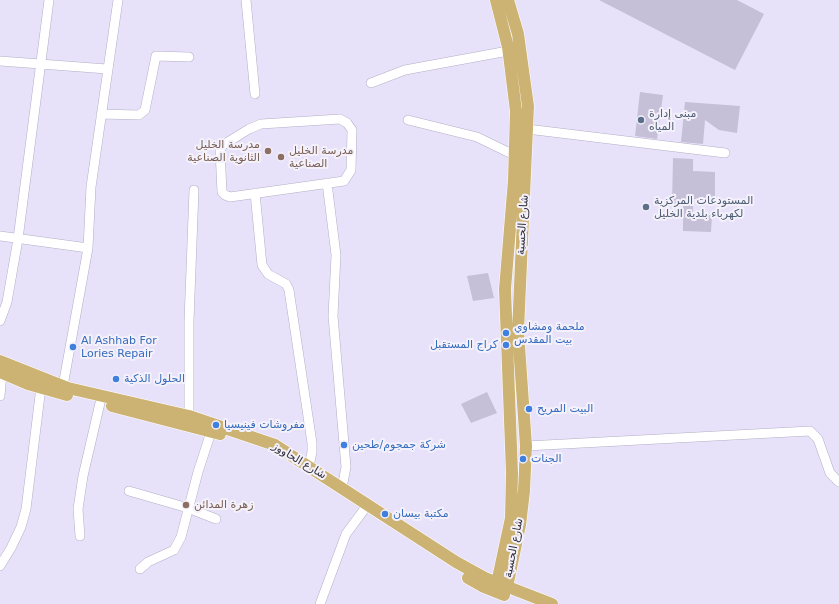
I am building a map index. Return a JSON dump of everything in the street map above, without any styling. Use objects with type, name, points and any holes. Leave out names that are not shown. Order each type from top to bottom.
[{"type":"main road","name":"شارع الحسبة","points":[[496,0],[508,51],[516,111],[505,289],[512,473],[511,518],[501,587]]},
{"type":"main road","name":"شارع الحسبة","points":[[501,587],[523,498],[526,446],[518,331],[528,106],[518,34],[508,0]]},
{"type":"main road","name":"شارع الحاووز","points":[[0,361],[63,386],[189,416],[275,445],[456,562],[529,604]]},
{"type":"main road","name":"شارع الحاووز","points":[[1,372],[41,387],[244,440],[269,450],[289,461],[456,571],[484,587],[501,587],[552,604]]},
{"type":"street","points":[[0,321],[7,302],[18,239],[42,64],[49,0]]},
{"type":"street","points":[[63,386],[88,248],[91,188],[118,0]]},
{"type":"street","points":[[246,0],[255,94]]},
{"type":"street","points":[[371,83],[405,70],[508,51]]},
{"type":"street","points":[[101,114],[139,115],[144,110],[156,56],[190,57]]},
{"type":"street","points":[[0,60],[107,70]]},
{"type":"street","points":[[338,119],[348,123],[352,130],[350,173],[341,182],[255,193],[230,197],[223,195],[221,191],[219,153],[223,145],[249,129],[261,124],[338,119]]},
{"type":"street","points":[[408,120],[477,137],[514,155]]},
{"type":"street","points":[[527,129],[725,153]]},
{"type":"street","points":[[327,183],[336,255],[333,316],[346,467],[342,488]]},
{"type":"street","points":[[189,416],[189,321],[194,190]]},
{"type":"street","points":[[255,193],[262,265],[268,274],[284,283],[289,290],[312,443],[309,466]]},
{"type":"street","points":[[0,236],[88,248]]},
{"type":"street","points":[[0,396],[1,372]]},
{"type":"street","points":[[0,566],[21,527],[26,509],[41,387]]},
{"type":"street","points":[[80,536],[78,509],[83,476],[100,403]]},
{"type":"street","points":[[526,446],[810,431],[818,439],[830,473],[839,482]]},
{"type":"street","points":[[140,569],[148,562],[174,550],[181,537],[188,508],[212,432]]},
{"type":"street","points":[[129,491],[188,508],[216,518]]},
{"type":"street","points":[[320,604],[346,534],[363,511]]},
{"type":"building","points":[[599,0],[737,0],[764,14],[735,70]]},
{"type":"building","points":[[640,92],[663,95],[657,139],[635,136]]},
{"type":"building","points":[[685,102],[740,106],[737,133],[719,130],[705,120],[703,144],[681,142]]},
{"type":"building","points":[[673,158],[693,159],[693,171],[715,172],[715,199],[693,199],[693,214],[712,215],[711,232],[683,231],[683,204],[672,204]]},
{"type":"building","points":[[488,273],[494,298],[473,301],[467,276]]},
{"type":"building","points":[[487,392],[497,413],[471,423],[461,404]]},
{"type":"place","name":"مبنى إدارة المياه","points":[[641,120]]},
{"type":"place","name":"مدرسة الخليل الثانوية الصناعية","points":[[268,151]]},
{"type":"place","name":"مدرسة الخليل الصناعية","points":[[281,157]]},
{"type":"place","name":"المستودعات المركزية لكهرباء بلدية الخليل","points":[[646,207]]},
{"type":"place","name":"ملحمة ومشاوي بيت المقدس","points":[[506,333]]},
{"type":"place","name":"كراج المستقبل","points":[[506,345]]},
{"type":"place","name":"Al Ashhab For Lories Repair","points":[[73,347]]},
{"type":"place","name":"الحلول الذكية","points":[[116,379]]},
{"type":"place","name":"البيت المريح","points":[[529,409]]},
{"type":"place","name":"مفروشات فينيسيا","points":[[216,425]]},
{"type":"place","name":"شركة جمجوم/طحين","points":[[344,445]]},
{"type":"place","name":"الجنات","points":[[523,459]]},
{"type":"place","name":"زهرة المدائن","points":[[186,505]]},
{"type":"place","name":"مكتبة بيسان","points":[[385,514]]}]
